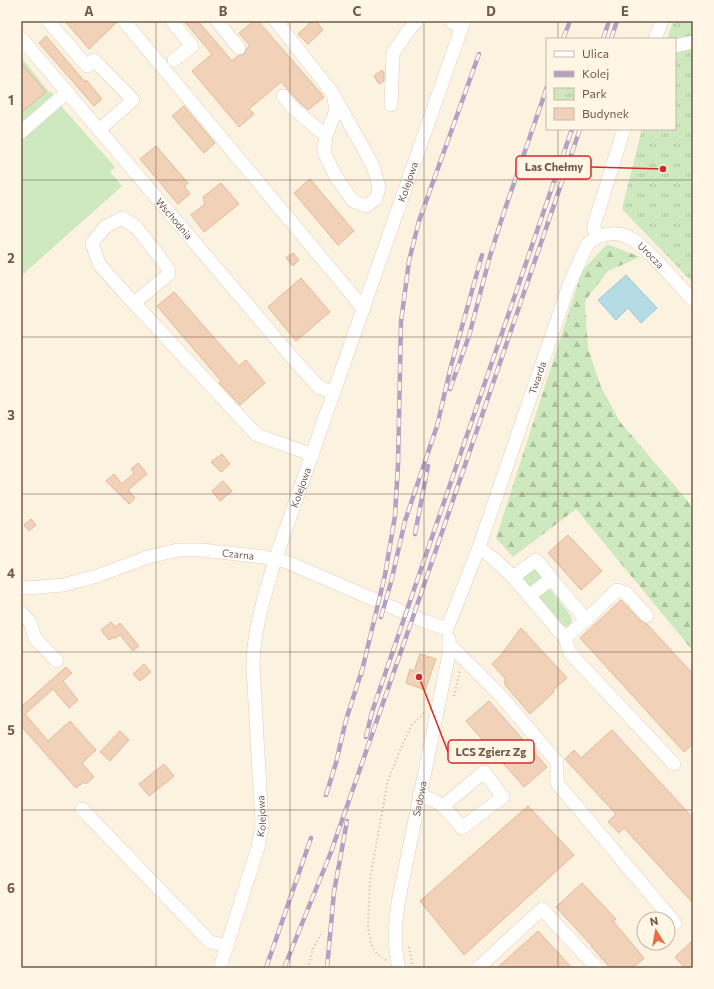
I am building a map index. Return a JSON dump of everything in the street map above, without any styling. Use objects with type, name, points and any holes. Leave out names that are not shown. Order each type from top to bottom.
[{"type":"street","points":[[48,21],[86,66],[94,60],[134,100],[99,130]]},
{"type":"street","points":[[124,21],[364,309]]},
{"type":"street","points":[[172,21],[192,46],[174,60]]},
{"type":"street","points":[[217,21],[239,48]]},
{"type":"street","points":[[276,21],[332,94],[338,109],[373,166],[379,187],[376,199],[366,206],[352,201],[336,177],[324,152],[326,136],[338,109]]},
{"type":"street","points":[[391,105],[393,53],[417,21]]},
{"type":"street","points":[[655,38],[662,21]]},
{"type":"street","name":"Kolejowa","points":[[220,968],[258,847],[262,825],[253,649],[261,608],[275,560],[364,309],[459,23]]},
{"type":"street","name":"Wschodnia","points":[[21,38],[296,362],[320,388],[334,392]]},
{"type":"street","points":[[676,46],[693,42]]},
{"type":"street","points":[[21,132],[67,92]]},
{"type":"street","points":[[283,96],[293,108],[326,136]]},
{"type":"street","points":[[596,238],[594,225],[624,130]]},
{"type":"street","points":[[134,303],[169,274],[167,267],[137,228],[122,218],[105,227],[92,243],[99,264],[134,303],[257,435],[313,455]]},
{"type":"street","name":"Urocza","points":[[596,238],[615,234],[631,238],[640,245],[693,300]]},
{"type":"street","name":"Twarda","points":[[447,630],[480,546],[569,285],[587,246],[596,238]]},
{"type":"street","points":[[480,546],[530,596],[565,638],[570,652],[674,764]]},
{"type":"street","name":"Czarna","points":[[21,587],[30,588],[63,585],[97,576],[148,557],[178,550],[202,550],[264,557],[287,562],[447,630]]},
{"type":"street","points":[[512,578],[536,560],[586,620]]},
{"type":"street","points":[[530,596],[552,579]]},
{"type":"street","points":[[565,638],[617,590],[626,593],[647,616]]},
{"type":"street","points":[[21,612],[30,622],[35,638],[57,661]]},
{"type":"street","name":"Sadowa","points":[[399,968],[395,943],[396,915],[449,644],[447,630]]},
{"type":"street","points":[[449,644],[500,695],[557,762],[557,783],[665,911]]},
{"type":"street","points":[[419,795],[436,801],[443,806],[462,828],[502,797],[484,772],[443,806]]},
{"type":"street","points":[[82,809],[210,942],[228,946]]},
{"type":"street","points":[[478,968],[542,909],[597,968]]},
{"type":"path","points":[[387,961],[377,954],[371,944],[368,927],[370,880],[388,780],[412,725],[424,713],[437,709]]},
{"type":"path","points":[[308,968],[313,949],[320,934]]},
{"type":"green space","points":[[673,21],[693,21],[693,283],[622,209],[642,130],[676,130],[676,38],[667,38]]},
{"type":"green space","points":[[21,57],[49,92],[50,91],[55,97],[54,98],[115,167],[110,172],[122,186],[21,276]]},
{"type":"green space","points":[[607,244],[640,257],[608,271],[585,301],[588,349],[601,387],[620,422],[693,507],[693,651],[576,509],[513,557],[496,538],[582,271]]},
{"type":"green space","points":[[533,567],[543,579],[531,589],[521,577]]},
{"type":"green space","points":[[545,588],[551,590],[571,616],[572,622],[568,627],[562,626],[539,597],[539,592]]},
{"type":"water","points":[[626,275],[657,308],[641,323],[628,308],[616,320],[598,300]]},
{"type":"building","points":[[65,21],[116,21],[116,23],[89,49]]},
{"type":"building","points":[[184,21],[198,21],[232,61],[238,56],[244,54],[250,46],[239,33],[254,21],[258,21],[324,97],[308,110],[281,82],[249,109],[254,114],[239,127],[192,71],[212,54]]},
{"type":"building","points":[[312,21],[316,21],[323,30],[308,44],[298,34]]},
{"type":"building","points":[[46,36],[85,82],[86,80],[102,99],[94,106],[39,43]]},
{"type":"building","points":[[21,63],[46,92],[21,113]]},
{"type":"building","points":[[382,70],[384,73],[384,81],[379,84],[374,76]]},
{"type":"building","points":[[184,106],[215,143],[204,153],[172,116]]},
{"type":"building","points":[[156,146],[188,183],[184,186],[190,194],[178,204],[140,159]]},
{"type":"building","points":[[310,179],[354,231],[338,245],[294,193]]},
{"type":"building","points":[[221,183],[239,204],[204,232],[191,215],[205,204],[203,197]]},
{"type":"building","points":[[293,253],[299,260],[293,266],[286,258]]},
{"type":"building","points":[[301,278],[330,312],[296,341],[268,307]]},
{"type":"building","points":[[174,292],[239,366],[246,360],[265,383],[240,405],[219,383],[221,381],[157,306]]},
{"type":"building","points":[[222,454],[230,464],[221,472],[211,462]]},
{"type":"building","points":[[138,463],[147,474],[128,490],[135,498],[129,504],[106,481],[114,474],[122,484],[134,473],[131,469]]},
{"type":"building","points":[[223,481],[232,491],[220,501],[212,491]]},
{"type":"building","points":[[31,519],[36,525],[29,531],[24,525]]},
{"type":"building","points":[[568,535],[602,571],[581,590],[548,553]]},
{"type":"building","points":[[621,600],[641,621],[647,624],[693,674],[693,744],[684,752],[580,638]]},
{"type":"building","points":[[111,622],[115,627],[120,623],[139,646],[133,651],[120,635],[109,640],[101,630]]},
{"type":"building","points":[[521,628],[567,678],[530,714],[505,685],[505,678],[492,664],[501,655]]},
{"type":"building","points":[[420,654],[436,659],[425,690],[406,683],[410,669],[414,671]]},
{"type":"building","points":[[144,664],[151,672],[140,681],[133,674]]},
{"type":"building","points":[[66,667],[72,673],[63,681],[78,700],[69,708],[53,689],[25,714],[48,741],[70,721],[96,750],[82,763],[94,777],[86,784],[84,782],[76,788],[21,726],[21,707]]},
{"type":"building","points":[[489,701],[547,767],[524,787],[466,721]]},
{"type":"building","points":[[612,730],[693,818],[693,903],[624,828],[619,833],[608,822],[616,814],[565,759],[574,750],[581,758]]},
{"type":"building","points":[[120,731],[129,740],[110,761],[100,752]]},
{"type":"building","points":[[164,764],[174,776],[149,796],[139,784]]},
{"type":"building","points":[[528,806],[574,855],[464,955],[420,901]]},
{"type":"building","points":[[582,883],[616,919],[613,921],[636,948],[636,951],[638,951],[644,958],[633,968],[610,968],[556,907]]},
{"type":"building","points":[[538,931],[572,968],[497,968]]},
{"type":"building","points":[[693,940],[693,968],[685,968],[675,957]]},
{"type":"railway","points":[[563,38],[570,21]]},
{"type":"railway","points":[[603,38],[609,21]]},
{"type":"railway","points":[[611,38],[617,21]]},
{"type":"railway","points":[[361,675],[385,575],[395,516],[398,465],[401,322],[409,261],[419,221],[479,54]]},
{"type":"railway","points":[[450,389],[469,336],[490,256],[504,212],[546,90]]},
{"type":"railway","points":[[366,737],[372,712],[572,130]]},
{"type":"railway","points":[[284,968],[331,852],[580,130]]},
{"type":"railway","points":[[381,617],[391,582],[405,521],[437,426],[451,366],[482,255]]},
{"type":"railway","points":[[415,534],[428,466]]},
{"type":"railway","points":[[326,795],[336,763],[346,720],[362,670]]},
{"type":"railway","points":[[327,968],[334,892],[347,821]]},
{"type":"railway","points":[[266,968],[311,838]]},
{"type":"place","name":"Las Chełmy","points":[[663,169]]},
{"type":"place","name":"LCS Zgierz Zg","points":[[419,677]]}]
